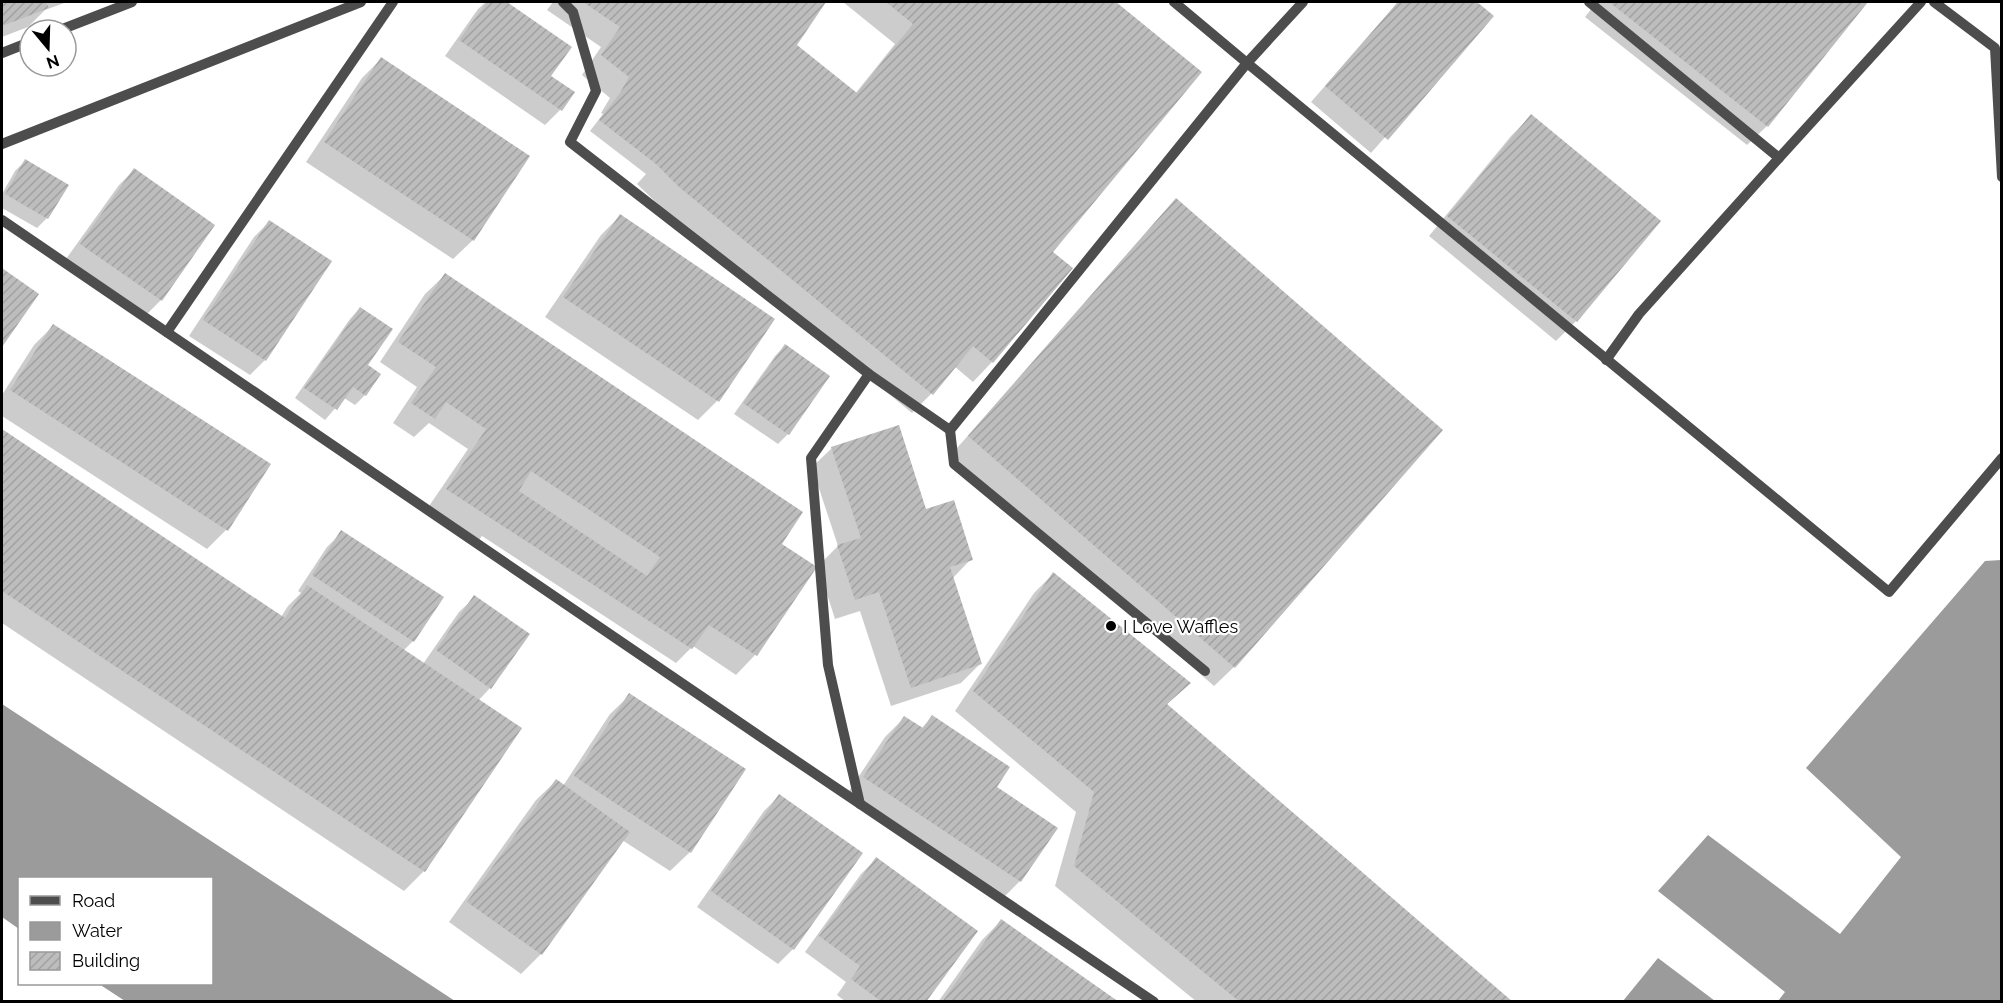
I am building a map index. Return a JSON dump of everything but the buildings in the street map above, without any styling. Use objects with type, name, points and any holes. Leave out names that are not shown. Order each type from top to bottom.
[{"type":"lane","points":[[78,23],[132,2]]},
{"type":"lane","points":[[2,144],[361,2]]},
{"type":"lane","points":[[167,332],[393,2]]},
{"type":"lane","points":[[563,2],[573,12],[596,90],[570,142],[869,374],[950,430]]},
{"type":"lane","points":[[1174,2],[1889,592],[2001,458]]},
{"type":"lane","points":[[1204,671],[954,464],[950,430],[1247,63],[1303,2]]},
{"type":"lane","points":[[1589,2],[1779,158]]},
{"type":"lane","points":[[1606,360],[1640,314],[1921,2]]},
{"type":"lane","points":[[1934,2],[1995,48],[2001,177]]},
{"type":"lane","points":[[2,53],[18,47]]},
{"type":"lane","points":[[2,220],[1154,1002]]},
{"type":"lane","points":[[860,804],[828,665],[811,458],[869,374]]},
{"type":"water","points":[[2001,560],[2001,1001],[1778,1001],[1785,992],[1658,891],[1708,835],[1840,934],[1901,857],[1806,768],[1985,561]]},
{"type":"water","points":[[2,704],[455,1001],[125,1001],[101,985],[213,985],[213,877],[18,877],[18,928],[2,917]]},
{"type":"water","points":[[1658,958],[1715,1001],[1623,1001]]},
{"type":"place","name":"I Love Waffles","points":[[1111,626]]}]
